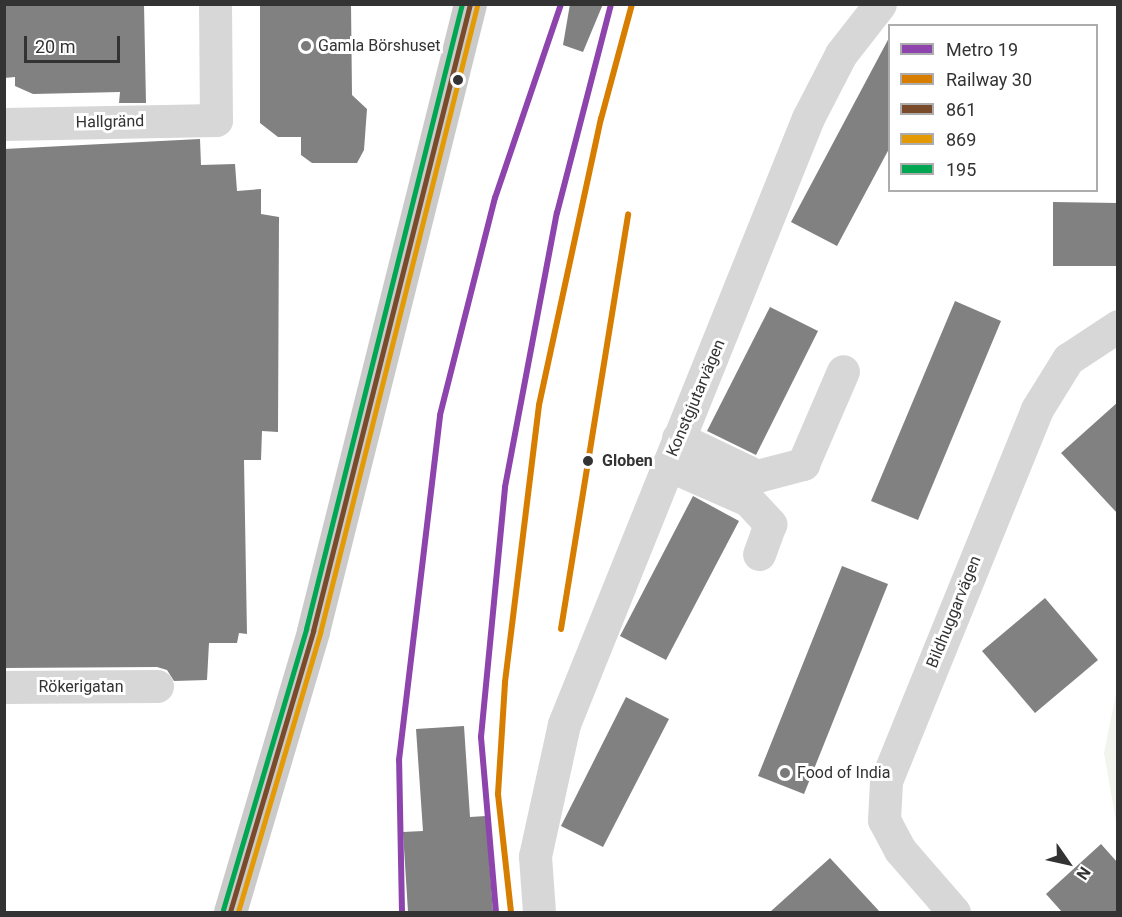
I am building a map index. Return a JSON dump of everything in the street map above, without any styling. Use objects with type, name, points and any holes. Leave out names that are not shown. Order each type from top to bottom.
[{"type":"main road","points":[[230,912],[313,631],[470,4]]},
{"type":"street","name":"Hallgränd","points":[[4,124],[216,120],[215,4]]},
{"type":"street","name":"Konstgjutarvägen","points":[[539,912],[535,856],[564,723],[808,118],[841,54],[880,4]]},
{"type":"street","name":"Bildhuggarvägen","points":[[954,912],[900,850],[885,820],[886,781],[1037,409],[1068,359],[1118,326]]},
{"type":"street","points":[[673,451],[757,476],[803,464],[843,371]]},
{"type":"street","points":[[673,451],[748,500],[770,524],[759,554]]},
{"type":"street","name":"Rökerigatan","points":[[4,687],[157,686]]},
{"type":"shaded area","points":[[1117,689],[1118,827],[1104,753]]},
{"type":"building","points":[[4,4],[144,4],[146,103],[119,103],[120,92],[33,94],[15,86],[15,77],[4,78]]},
{"type":"building","name":"Gamla Börshuset","points":[[260,4],[351,4],[352,95],[367,109],[364,150],[357,163],[312,163],[301,155],[301,137],[278,137],[260,123]]},
{"type":"building","points":[[570,4],[603,4],[583,52],[563,45]]},
{"type":"building","points":[[888,40],[888,151],[837,246],[791,222]]},
{"type":"building","points":[[200,139],[201,165],[235,164],[237,191],[261,189],[261,214],[279,217],[278,432],[262,431],[261,460],[244,460],[247,634],[239,633],[237,643],[209,643],[207,680],[174,681],[167,670],[157,667],[4,668],[4,149]]},
{"type":"building","points":[[1053,202],[1118,203],[1118,266],[1053,266]]},
{"type":"building","points":[[955,301],[1001,321],[918,520],[871,501]]},
{"type":"building","points":[[770,307],[818,331],[756,455],[707,431]]},
{"type":"building","points":[[1118,402],[1118,514],[1061,453]]},
{"type":"building","points":[[693,496],[739,521],[666,660],[620,636]]},
{"type":"building","points":[[842,566],[888,584],[804,794],[758,776]]},
{"type":"building","points":[[1045,598],[1098,660],[1035,713],[982,651]]},
{"type":"building","points":[[626,697],[669,719],[603,847],[561,826]]},
{"type":"building","points":[[464,726],[470,817],[486,816],[493,912],[408,912],[403,832],[423,831],[416,729]]},
{"type":"building","points":[[1101,844],[1118,863],[1118,912],[1062,912],[1046,894]]},
{"type":"building","points":[[830,858],[880,912],[770,912]]},
{"type":"metro line","name":"19","points":[[402,912],[399,760],[440,415],[495,198],[561,4]]},
{"type":"metro line","name":"19","points":[[496,912],[481,737],[505,487],[557,213],[611,4]]},
{"type":"rail line","name":"30","points":[[511,912],[498,794],[505,682],[539,405],[601,119],[632,4]]},
{"type":"rail line","name":"30","points":[[561,629],[628,214]]},
{"type":"transit line","name":"195","points":[[223,910],[306,629],[462,4]]},
{"type":"transit line","name":"861","points":[[230,912],[313,631],[470,4]]},
{"type":"transit line","name":"869","points":[[238,912],[320,633],[477,6]]},
{"type":"place","name":"Gamla Börshuset","points":[[306,46]]},
{"type":"place","name":"Globen","points":[[588,461]]},
{"type":"place","name":"Food of India","points":[[785,773]]}]
